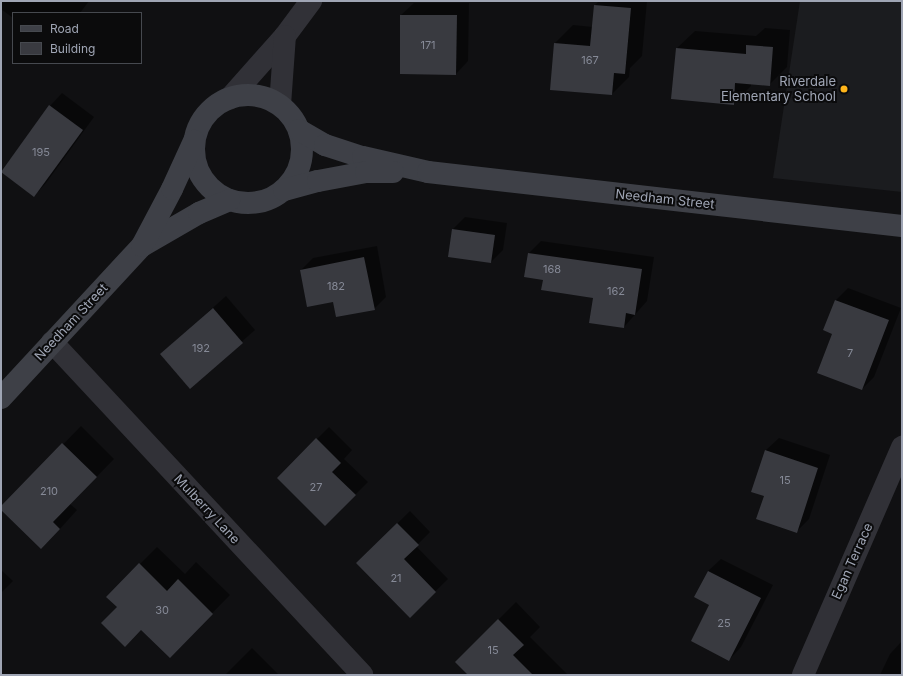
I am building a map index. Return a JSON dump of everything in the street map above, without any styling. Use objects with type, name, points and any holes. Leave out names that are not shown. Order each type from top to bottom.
[{"type":"main road","points":[[246,95],[264,97],[280,105],[292,116],[299,130],[302,146],[301,162],[294,178],[284,190],[272,198],[258,203],[244,203],[229,200],[216,193],[201,175],[194,154],[195,138],[201,122],[213,108],[229,99],[246,95]]},
{"type":"main road","name":"Needham Street","points":[[299,130],[331,147],[363,157],[428,172],[902,226]]},
{"type":"main road","name":"Needham Street","points":[[1,398],[142,246],[172,189],[195,138]]},
{"type":"main road","name":"Needham Street","points":[[284,190],[366,172],[428,172]]},
{"type":"main road","name":"Needham Street","points":[[142,246],[199,213],[229,200]]},
{"type":"street","points":[[229,99],[285,36],[311,1]]},
{"type":"street","points":[[280,105],[285,36]]},
{"type":"street","name":"Mulberry Lane","points":[[52,342],[362,675]]},
{"type":"street","name":"Egan Terrace","points":[[803,675],[902,447]]},
{"type":"shaded area","name":"Riverdale Elementary School","points":[[800,1],[902,1],[902,192],[773,178]]},
{"type":"building","points":[[594,5],[631,8],[625,74],[614,73],[612,95],[550,90],[554,43],[590,46]]},
{"type":"building","points":[[400,15],[457,15],[456,75],[400,74]]},
{"type":"building","points":[[746,45],[773,47],[770,86],[735,83],[734,105],[671,99],[676,48],[746,54]]},
{"type":"building","points":[[49,105],[83,130],[34,197],[1,172]]},
{"type":"building","points":[[452,229],[495,235],[491,263],[448,257]]},
{"type":"building","points":[[528,253],[642,269],[635,315],[626,313],[624,328],[589,323],[593,298],[541,290],[543,280],[524,277]]},
{"type":"building","points":[[364,257],[375,310],[336,317],[333,302],[307,307],[300,270]]},
{"type":"building","points":[[835,300],[889,320],[862,390],[817,373],[832,334],[823,330]]},
{"type":"building","points":[[213,308],[243,343],[190,389],[160,354]]},
{"type":"building","points":[[316,438],[341,463],[332,472],[356,495],[325,526],[277,478]]},
{"type":"building","points":[[62,443],[97,477],[53,522],[60,529],[41,549],[1,510],[1,506]]},
{"type":"building","points":[[765,450],[818,468],[797,533],[756,519],[764,496],[751,492]]},
{"type":"building","points":[[397,523],[419,545],[404,559],[436,592],[410,618],[356,563]]},
{"type":"building","points":[[139,563],[167,591],[178,579],[213,614],[170,658],[141,630],[125,647],[101,623],[117,607],[106,597]]},
{"type":"building","points":[[708,571],[761,598],[729,661],[691,641],[709,605],[694,597]]},
{"type":"building","points":[[498,619],[524,645],[513,655],[533,675],[468,675],[455,662]]},
{"type":"place","name":"Riverdale Elementary School","points":[[844,89]]}]
